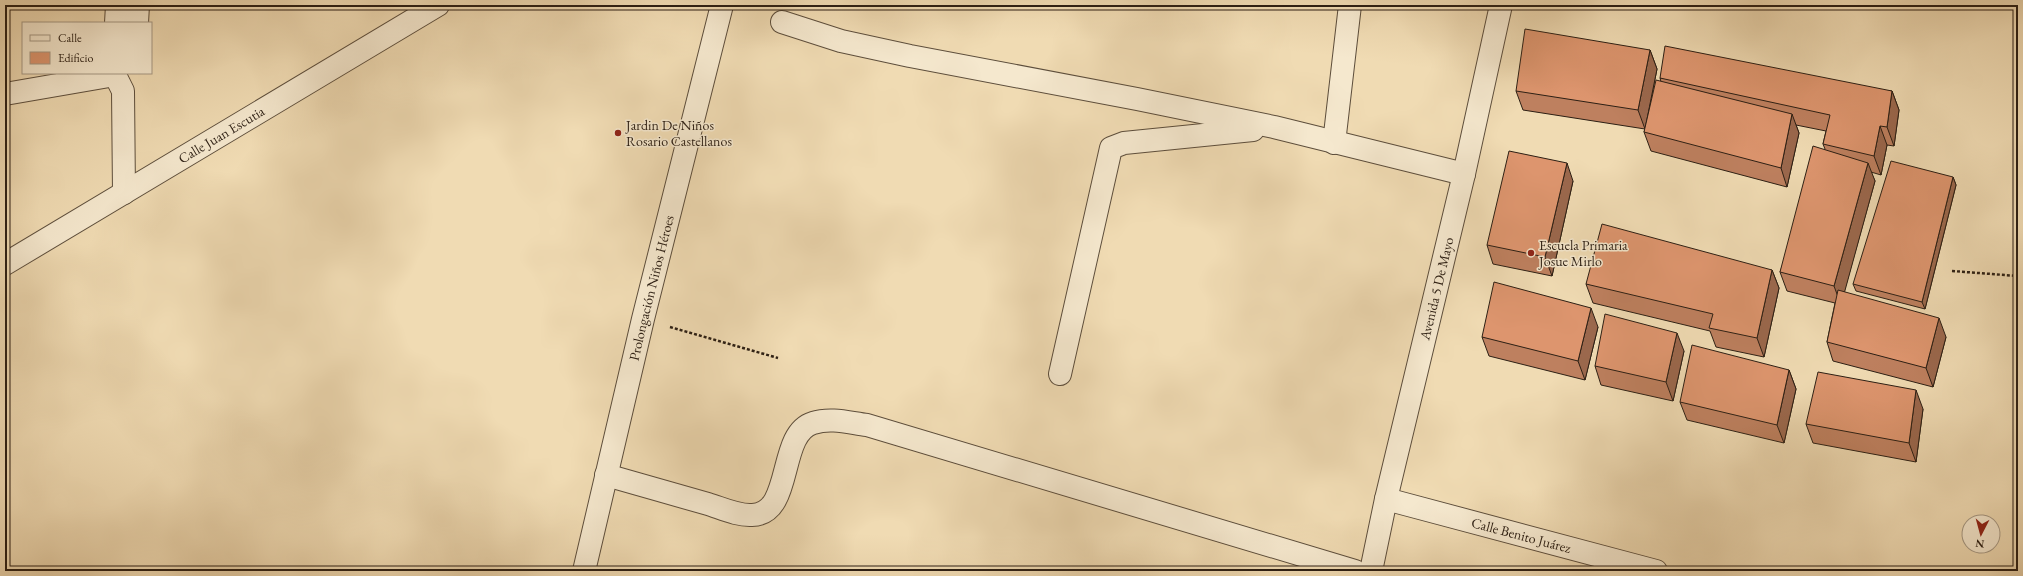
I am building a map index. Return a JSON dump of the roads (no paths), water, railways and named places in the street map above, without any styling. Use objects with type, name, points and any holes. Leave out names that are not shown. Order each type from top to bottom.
[{"type":"street","points":[[116,22],[117,5]]},
{"type":"street","points":[[137,22],[138,5]]},
{"type":"street","name":"Calle Juan Escutia","points":[[5,264],[438,5]]},
{"type":"street","name":"Prolongación Niños Héroes","points":[[584,571],[643,319],[722,5]]},
{"type":"street","points":[[1334,143],[1350,5]]},
{"type":"street","name":"Avenida 5 De Mayo","points":[[1371,571],[1386,499],[1464,174],[1501,5]]},
{"type":"street","points":[[782,22],[841,41],[910,56],[1137,99],[1274,128],[1464,174]]},
{"type":"street","points":[[5,94],[121,78],[124,193]]},
{"type":"street","points":[[1060,374],[1111,148],[1124,143],[1274,128]]},
{"type":"street","points":[[606,475],[730,511],[752,515],[764,512],[776,501],[795,441],[802,429],[812,423],[831,420],[867,425],[1355,571]]},
{"type":"street","name":"Calle Benito Juárez","points":[[1386,499],[1656,571]]},
{"type":"place","name":"Jardin De Niños Rosario Castellanos","points":[[618,133]]},
{"type":"place","name":"Escuela Primaria Josue Mirlo","points":[[1531,253]]}]
